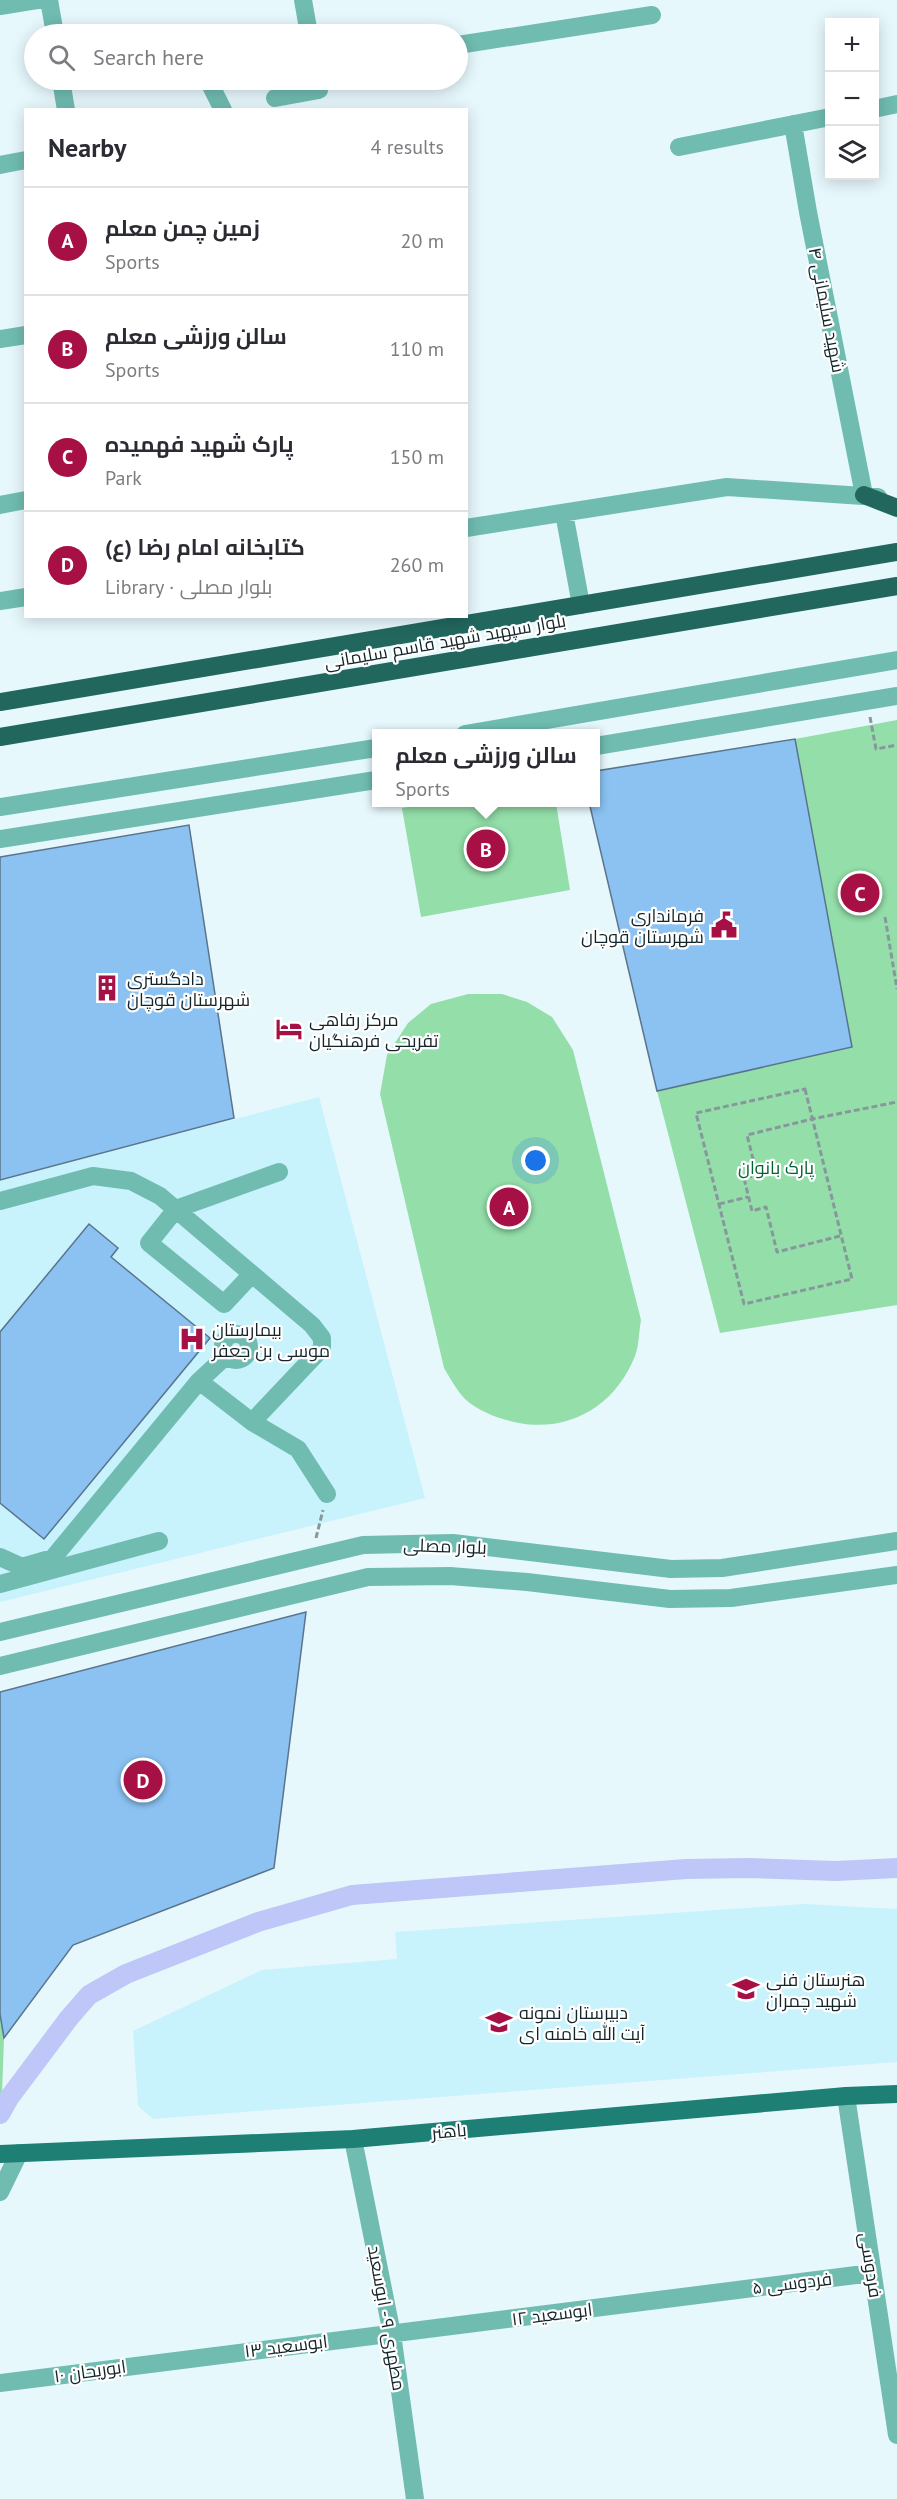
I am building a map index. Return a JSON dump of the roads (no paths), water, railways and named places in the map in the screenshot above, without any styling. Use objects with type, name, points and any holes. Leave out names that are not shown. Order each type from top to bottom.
[{"type":"highway","points":[[864,495],[897,508]]},
{"type":"highway","name":"بلوار سپهبد شهید قاسم سلیمانی","points":[[0,702],[897,552]]},
{"type":"highway","name":"بلوار سپهبد شهید قاسم سلیمانی","points":[[0,737],[897,586]]},
{"type":"main road","name":"باهنر","points":[[0,2154],[353,2139],[846,2096],[897,2094]]},
{"type":"street","points":[[0,6],[37,0]]},
{"type":"street","points":[[50,0],[54,24]]},
{"type":"street","points":[[303,0],[307,24]]},
{"type":"street","points":[[468,43],[652,15]]},
{"type":"street","points":[[63,90],[66,108]]},
{"type":"street","points":[[213,90],[222,108]]},
{"type":"street","points":[[276,98],[302,90]]},
{"type":"street","points":[[879,108],[897,104]]},
{"type":"street","points":[[679,147],[825,118]]},
{"type":"street","name":"شهید سلیمانی ۴","points":[[793,124],[808,212],[864,495]]},
{"type":"street","points":[[0,165],[24,160]]},
{"type":"street","points":[[0,339],[24,335]]},
{"type":"street","points":[[468,528],[727,487],[864,495],[897,500]]},
{"type":"street","points":[[0,505],[24,500]]},
{"type":"street","points":[[564,513],[581,605]]},
{"type":"street","points":[[0,602],[24,597]]},
{"type":"street","points":[[527,729],[577,725],[897,660]]},
{"type":"street","points":[[600,745],[897,696]]},
{"type":"street","points":[[0,807],[372,748]]},
{"type":"street","points":[[0,839],[372,781]]},
{"type":"street","points":[[64,797],[69,828]]},
{"type":"street","points":[[252,1274],[224,1304],[149,1243],[176,1209],[279,1172]]},
{"type":"street","points":[[0,1201],[93,1176],[131,1181],[160,1196],[312,1325],[322,1338],[321,1348],[252,1422]]},
{"type":"street","points":[[0,1557],[22,1567],[53,1558],[199,1381],[226,1356]]},
{"type":"street","points":[[199,1381],[252,1422],[298,1449],[327,1494]]},
{"type":"street","points":[[73,1535],[75,1566]]},
{"type":"street","points":[[0,1584],[75,1566],[159,1541]]},
{"type":"street","name":"بلوار مصلی","points":[[0,1632],[363,1545],[453,1543],[671,1569],[722,1569],[897,1541]]},
{"type":"street","name":"بلوار مصلی","points":[[0,1666],[368,1577],[450,1576],[527,1582],[670,1599],[732,1598],[897,1575]]},
{"type":"street","name":"فردوسی","points":[[846,2096],[897,2435]]},
{"type":"street","name":"مطهری ۹ - ابوسعید","points":[[353,2139],[392,2334],[415,2499]]},
{"type":"street","points":[[0,2193],[19,2153]]},
{"type":"street","name":"فردوسی ۵","points":[[711,2293],[873,2273]]},
{"type":"street","name":"ابوسعید ۱۲","points":[[392,2334],[711,2293]]},
{"type":"street","name":"ابوسعید ۱۳","points":[[180,2359],[392,2334]]},
{"type":"street","name":"ابوریحان ۱۰","points":[[0,2383],[180,2359]]},
{"type":"waterway","points":[[0,2114],[9,2098],[89,1995],[126,1974],[258,1922],[352,1895],[686,1869],[750,1868],[836,1871],[897,1868]]},
{"type":"place","name":"سالن ورزشی معلم","points":[[486,849]]},
{"type":"place","name":"پارک شهید فهمیده","points":[[860,893]]},
{"type":"place","name":"فرمانداری شهرستان قوچان","points":[[724,925]]},
{"type":"place","name":"دادگستری شهرستان قوچان","points":[[107,988]]},
{"type":"place","name":"مرکز رفاهی تفریحی فرهنگیان","points":[[289,1029]]},
{"type":"place","name":"زمین چمن معلم","points":[[509,1207]]},
{"type":"place","name":"بیمارستان موسی بن جعفر","points":[[192,1339]]},
{"type":"place","name":"کتابخانه امام رضا (ع)","points":[[143,1780]]},
{"type":"place","name":"هنرستان فنی شهید چمران","points":[[746,1989]]},
{"type":"place","name":"دبیرستان نمونه آیت الله خامنه ای","points":[[499,2022]]},
{"type":"park label","name":"پارک بانوان","points":[[776,1167]]}]
